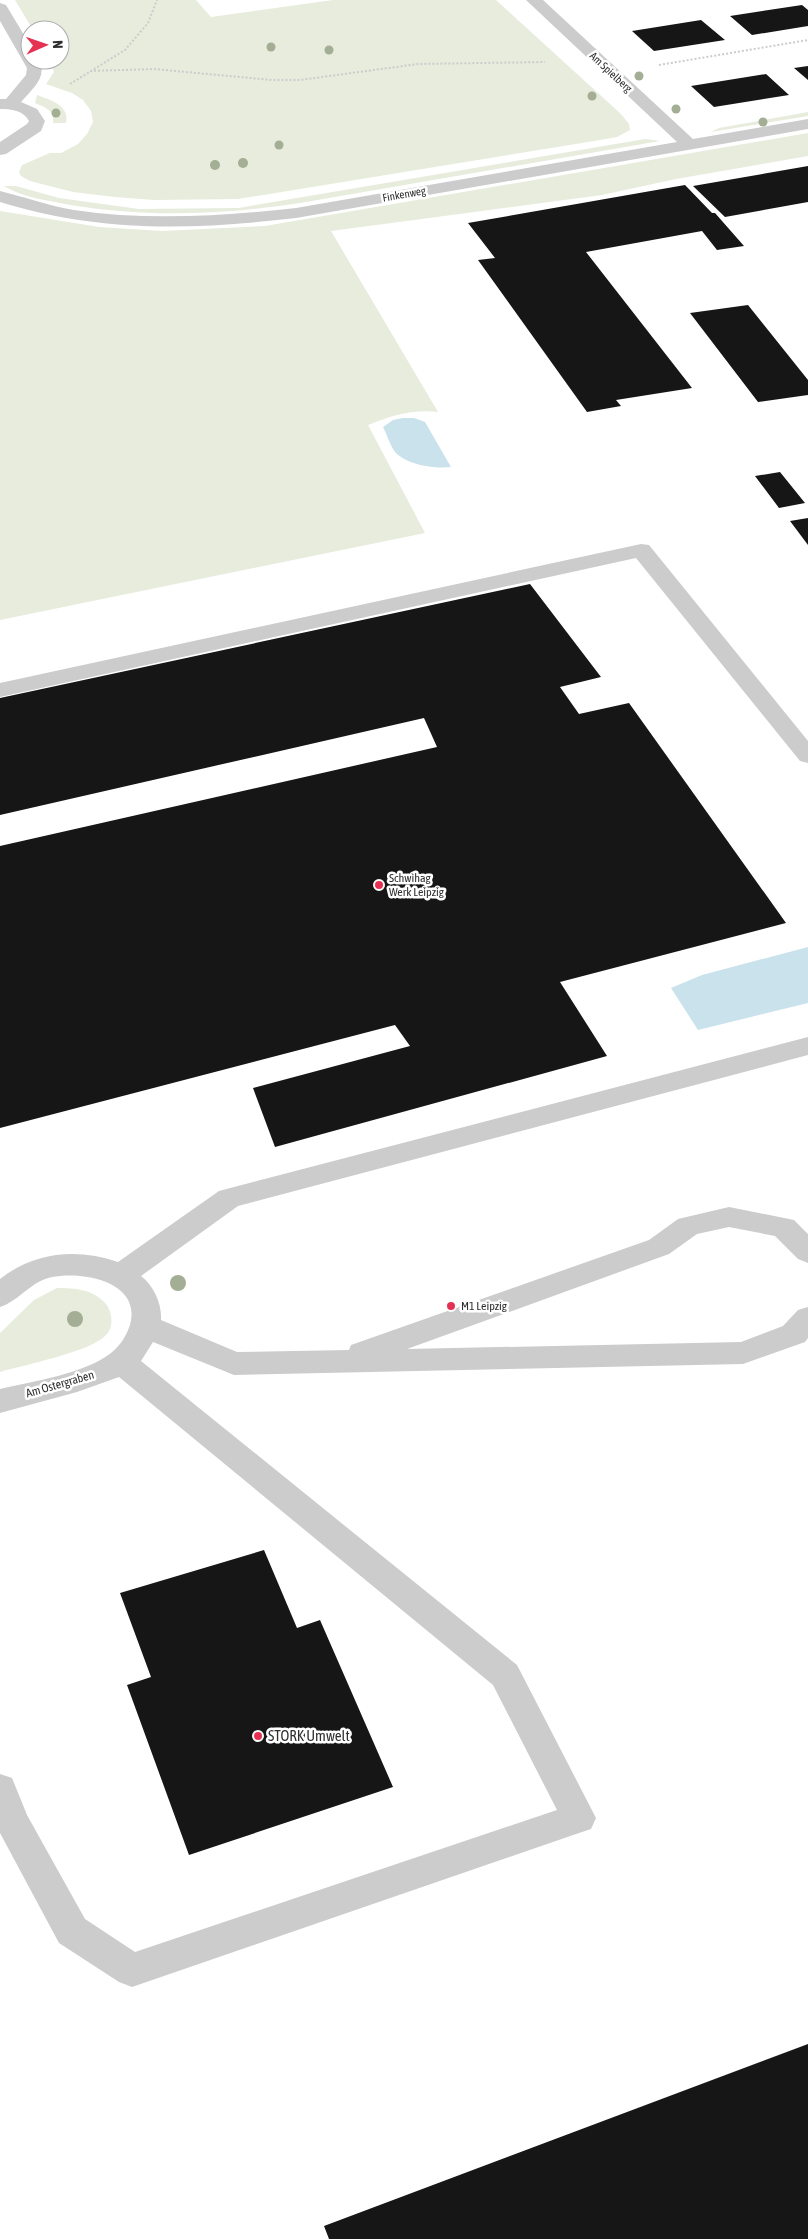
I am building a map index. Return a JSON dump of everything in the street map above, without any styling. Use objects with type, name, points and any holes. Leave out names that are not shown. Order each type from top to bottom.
[{"type":"street","name":"Am Spielberg","points":[[534,0],[689,144]]},
{"type":"street","points":[[2,11],[20,42]]},
{"type":"street","points":[[5,105],[24,88],[34,76],[36,70]]},
{"type":"street","points":[[0,150],[35,128],[37,121],[36,115],[29,110],[5,105]]},
{"type":"street","name":"Finkenweg","points":[[0,196],[45,209],[91,218],[187,223],[235,220],[306,211],[808,124]]},
{"type":"street","points":[[0,690],[641,550],[808,756]]},
{"type":"street","points":[[121,1275],[229,1198],[808,1046]]},
{"type":"street","points":[[339,1361],[659,1247],[688,1226],[712,1220],[729,1217],[784,1227],[808,1252]]},
{"type":"street","points":[[3,1289],[27,1274],[50,1266],[67,1264],[100,1266],[121,1275],[136,1289],[146,1306],[146,1326],[234,1364],[743,1353],[794,1334],[808,1318]]},
{"type":"street","name":"Am Ostergraben","points":[[0,1401],[98,1373],[121,1362],[137,1345],[146,1326]]},
{"type":"street","points":[[0,1789],[11,1820],[72,1931],[132,1970],[578,1818],[505,1675],[121,1362]]},
{"type":"path","points":[[24,88],[54,94],[125,50],[148,23],[158,0]]},
{"type":"path","points":[[611,72],[808,40]]},
{"type":"path","points":[[90,71],[154,69],[272,80],[300,80],[418,64],[514,64],[596,58]]},
{"type":"shaded area","points":[[15,0],[196,0],[211,17],[333,0],[496,0],[621,114],[629,124],[630,130],[617,137],[238,199],[154,200],[73,192],[30,181],[21,176],[19,172],[22,165],[50,153],[61,153],[78,144],[87,134],[93,122],[91,111],[83,100],[72,93],[46,84],[54,72],[53,70],[70,70],[70,20],[27,20]]},
{"type":"shaded area","points":[[37,95],[58,104],[65,112],[66,123],[53,123],[51,112],[35,103]]},
{"type":"shaded area","points":[[808,112],[808,116],[711,132],[719,128]]},
{"type":"shaded area","points":[[808,133],[808,156],[676,179],[602,195],[331,231],[438,412],[402,414],[368,425],[425,533],[0,620],[0,211],[99,227],[162,231],[265,226]]},
{"type":"shaded area","points":[[645,139],[660,141],[300,203],[241,210],[183,213],[124,211],[65,204],[34,198],[4,186],[16,186],[59,198],[139,209],[238,208]]},
{"type":"shaded area","points":[[57,1288],[83,1290],[101,1299],[106,1304],[112,1320],[108,1333],[97,1342],[71,1353],[0,1372],[0,1333],[34,1300]]},
{"type":"water","points":[[414,418],[425,422],[451,467],[421,465],[406,460],[395,452],[383,427],[393,420]]},
{"type":"water","points":[[808,947],[808,1003],[698,1030],[671,988],[702,975]]},
{"type":"building","points":[[802,5],[808,10],[808,26],[752,35],[730,16]]},
{"type":"building","points":[[701,20],[725,40],[654,51],[632,31]]},
{"type":"building","points":[[808,66],[808,80],[794,68]]},
{"type":"building","points":[[766,74],[789,95],[714,107],[691,86]]},
{"type":"building","points":[[808,166],[808,202],[725,217],[693,186]]},
{"type":"building","points":[[685,185],[712,213],[715,213],[744,246],[717,250],[702,231],[586,252],[692,388],[616,400],[621,406],[587,412],[478,260],[495,258],[468,223]]},
{"type":"building","points":[[748,305],[808,380],[808,395],[758,402],[690,313]]},
{"type":"building","points":[[780,472],[805,503],[779,508],[755,476]]},
{"type":"building","points":[[808,518],[808,545],[790,521]]},
{"type":"building","name":"Schwihag Werk Leipzig","points":[[530,584],[601,677],[560,687],[579,714],[629,703],[786,923],[560,982],[607,1056],[275,1147],[253,1088],[410,1046],[395,1025],[0,1128],[0,846],[437,747],[424,718],[0,815],[0,698]]},
{"type":"building","name":"STORK Umwelt","points":[[264,1550],[297,1628],[320,1620],[393,1787],[189,1855],[127,1685],[151,1677],[120,1593]]},
{"type":"building","points":[[808,2044],[808,2239],[329,2239],[324,2226]]},
{"type":"place","name":"Schwihag Werk Leipzig","points":[[379,885]]},
{"type":"place","name":"M1 Leipzig","points":[[451,1306]]},
{"type":"place","name":"STORK Umwelt","points":[[258,1736]]}]
